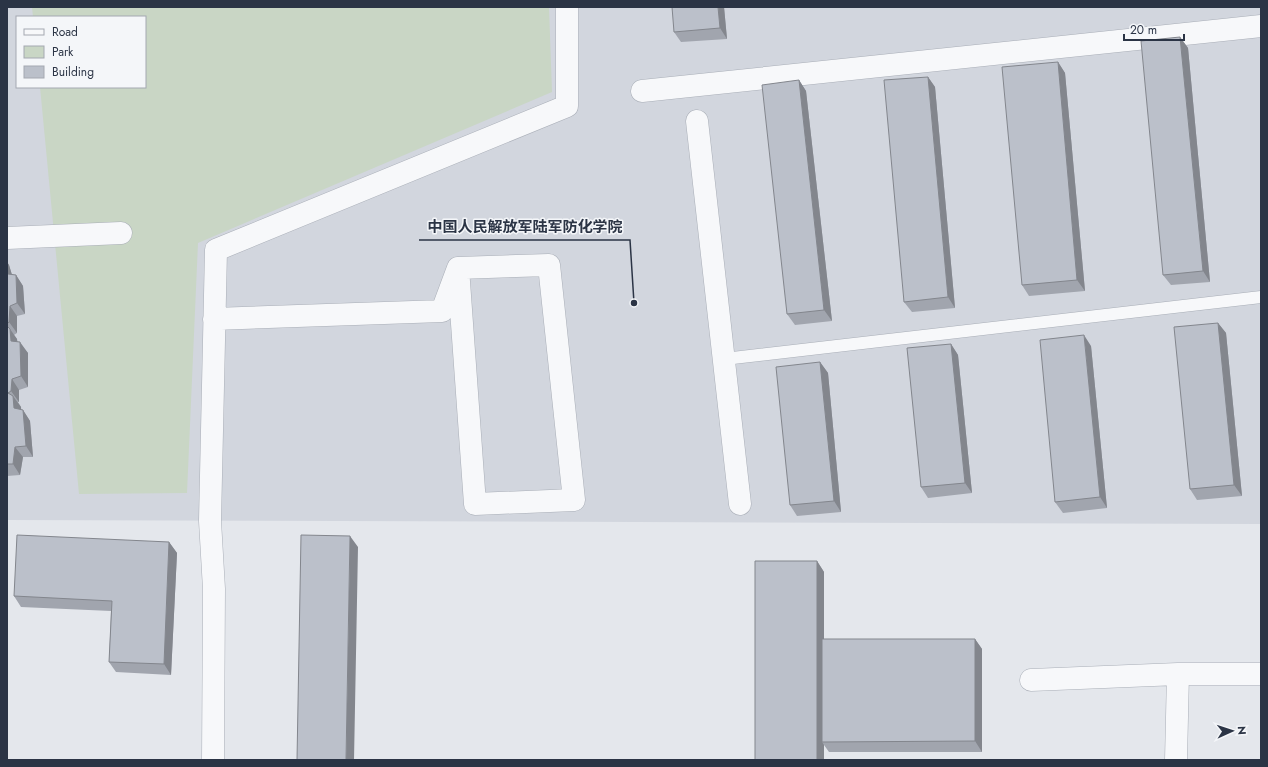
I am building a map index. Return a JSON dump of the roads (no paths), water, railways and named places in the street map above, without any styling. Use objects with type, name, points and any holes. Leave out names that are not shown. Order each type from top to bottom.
[{"type":"street","points":[[213,760],[214,589],[210,521],[216,250],[567,106],[567,7]]},
{"type":"street","points":[[642,92],[1261,26]]},
{"type":"street","points":[[697,121],[740,504]]},
{"type":"street","points":[[7,238],[121,233]]},
{"type":"street","points":[[549,265],[574,500],[475,504],[458,268],[549,265]]},
{"type":"street","points":[[214,319],[442,311],[458,268]]},
{"type":"street","points":[[1031,680],[1178,674],[1261,674]]},
{"type":"street","points":[[1176,760],[1178,674]]},
{"type":"lane","points":[[724,360],[1261,297]]},
{"type":"place","name":"中国人民解放军陆军防化学院","points":[[634,303]]}]
